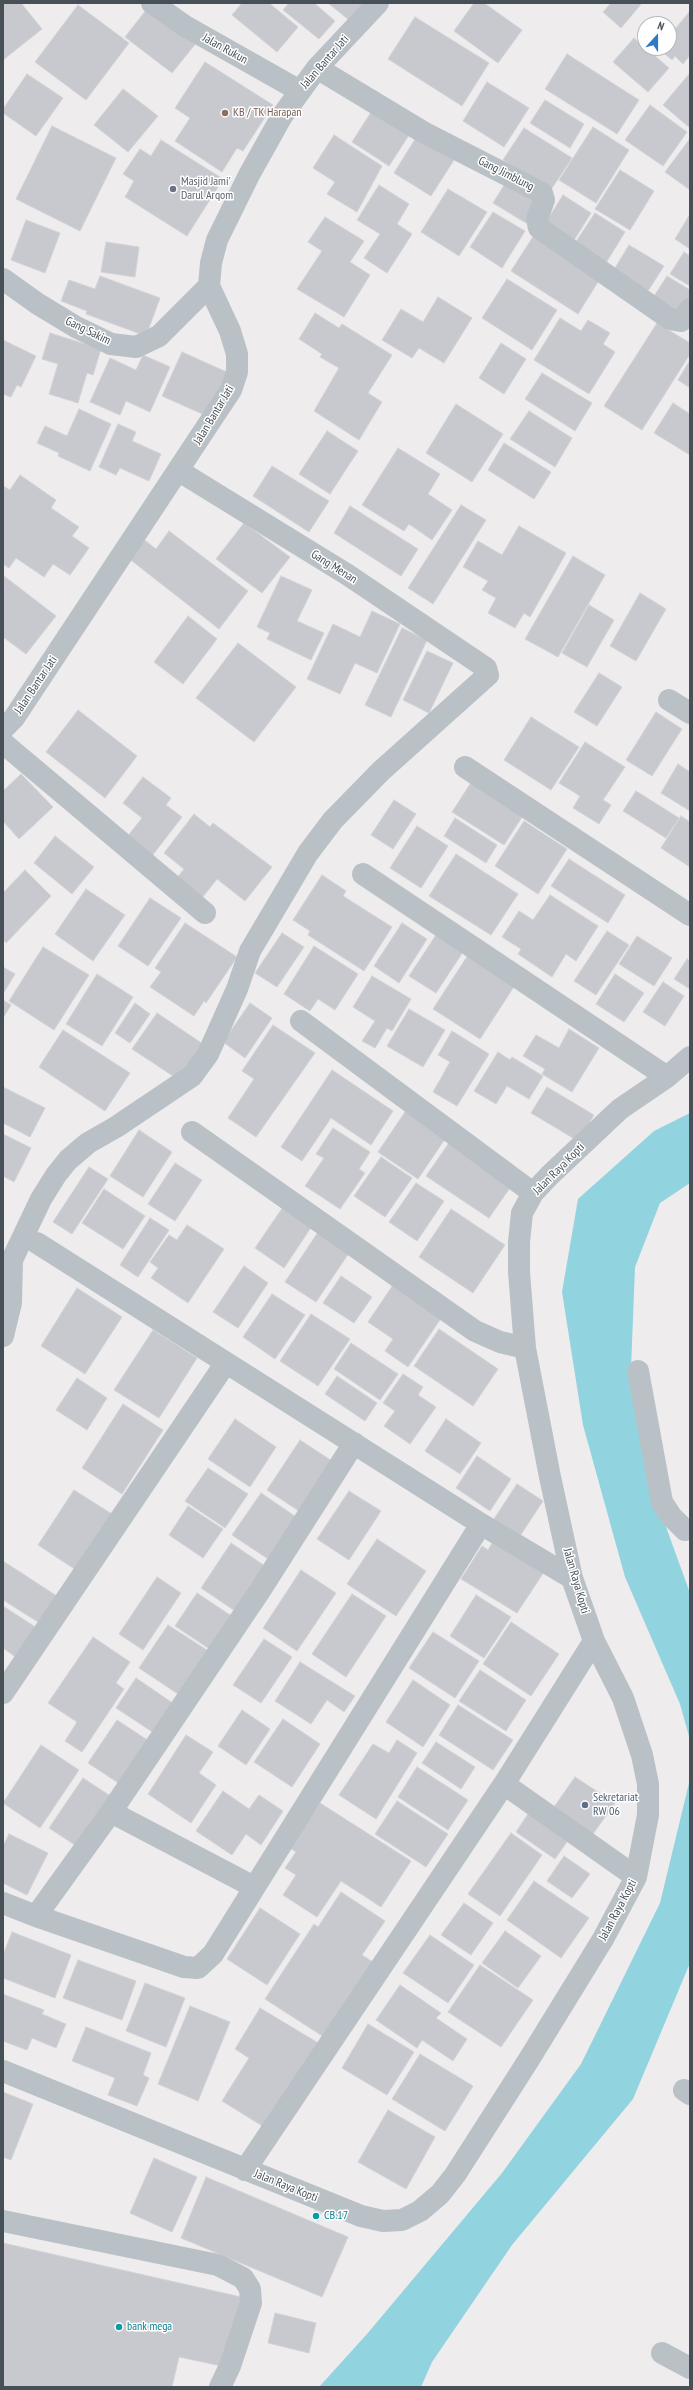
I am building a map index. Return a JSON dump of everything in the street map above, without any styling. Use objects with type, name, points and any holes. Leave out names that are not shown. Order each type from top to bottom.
[{"type":"street","name":"Jalan Rukun","points":[[152,3],[185,26],[300,91]]},
{"type":"street","name":"Jalan Bantar Jati","points":[[7,719],[179,471],[232,390],[237,372],[236,354],[230,331],[209,286],[211,263],[217,240],[249,175],[282,116],[318,68],[378,3]]},
{"type":"street","name":"Gang Jimblung","points":[[318,68],[423,132],[542,193],[544,200],[537,219],[539,228],[670,319],[681,321],[690,309]]},
{"type":"street","name":"Gang Sakim","points":[[3,279],[38,304],[76,327],[111,344],[136,347],[159,336],[209,286]]},
{"type":"street","name":"Gang Menan","points":[[7,1258],[41,1200],[68,1160],[88,1143],[116,1127],[192,1076],[208,1054],[237,989],[250,951],[308,853],[333,820],[354,796],[488,675],[486,668],[348,575],[179,471]]},
{"type":"street","points":[[669,700],[690,713]]},
{"type":"street","points":[[3,743],[205,913]]},
{"type":"street","points":[[465,767],[690,915]]},
{"type":"street","points":[[363,874],[667,1077]]},
{"type":"street","points":[[301,1021],[533,1193]]},
{"type":"street","name":"Jalan Raya Kopti","points":[[3,2071],[360,2216],[383,2221],[402,2220],[420,2211],[440,2194],[455,2175],[603,1939],[636,1878],[648,1815],[648,1784],[642,1755],[623,1698],[594,1641],[572,1578],[550,1477],[525,1348],[519,1242],[522,1213],[533,1193],[620,1109],[667,1077],[690,1057]]},
{"type":"street","points":[[192,1132],[475,1331],[500,1342],[525,1348]]},
{"type":"street","points":[[36,1242],[225,1364],[354,1443],[481,1524],[572,1578]]},
{"type":"street","points":[[3,1336],[11,1303],[7,1258]]},
{"type":"street","points":[[3,1693],[225,1364]]},
{"type":"street","points":[[638,1371],[662,1502],[670,1516],[688,1530]]},
{"type":"street","points":[[36,1916],[111,1812],[261,1589],[354,1443]]},
{"type":"street","points":[[3,1903],[36,1916],[184,1967],[198,1968],[213,1954],[481,1524]]},
{"type":"street","points":[[245,2170],[504,1784],[594,1641]]},
{"type":"street","points":[[504,1784],[636,1878]]},
{"type":"street","points":[[111,1812],[254,1887]]},
{"type":"street","points":[[3,2221],[218,2265],[243,2278],[250,2289],[250,2302],[230,2366],[220,2387]]},
{"type":"street","points":[[662,2353],[690,2368]]},
{"type":"water","points":[[690,1113],[690,1183],[660,1203],[635,1267],[631,1368],[653,1491],[690,1593],[690,1740],[680,1704],[625,1577],[583,1425],[562,1292],[578,1199],[654,1131]]},
{"type":"water","points":[[690,1779],[690,1963],[633,2099],[512,2245],[432,2362],[421,2387],[319,2387],[367,2334],[502,2173],[581,2064],[660,1903]]},
{"type":"building","points":[[3,3],[21,3],[42,29],[3,60]]},
{"type":"building","points":[[242,3],[269,3],[298,27],[277,52],[232,15]]},
{"type":"building","points":[[289,3],[314,3],[335,21],[319,39],[283,10]]},
{"type":"building","points":[[328,3],[364,3],[349,20]]},
{"type":"building","points":[[474,3],[484,3],[522,30],[498,63],[454,31]]},
{"type":"building","points":[[611,3],[642,3],[621,28],[603,12]]},
{"type":"building","points":[[78,5],[129,43],[86,100],[35,62]]},
{"type":"building","points":[[150,5],[197,42],[172,73],[125,37]]},
{"type":"building","points":[[690,11],[690,55],[683,64],[675,56],[677,56],[677,27]]},
{"type":"building","points":[[415,17],[489,63],[462,106],[388,59]]},
{"type":"building","points":[[634,38],[637,41],[637,56],[655,56],[669,68],[648,92],[613,62]]},
{"type":"building","points":[[567,54],[639,100],[617,134],[545,89]]},
{"type":"building","points":[[667,56],[675,56],[672,60]]},
{"type":"building","name":"KB / TK Harapan","points":[[205,62],[273,105],[243,151],[237,148],[222,172],[175,141],[190,118],[175,108]]},
{"type":"building","points":[[690,73],[690,128],[663,105]]},
{"type":"building","points":[[27,74],[63,98],[36,136],[3,113],[3,109]]},
{"type":"building","points":[[487,82],[529,108],[504,147],[463,121]]},
{"type":"building","points":[[123,89],[158,116],[128,152],[94,125]]},
{"type":"building","points":[[545,100],[584,124],[570,148],[530,123]]},
{"type":"building","points":[[650,105],[687,132],[663,166],[625,140]]},
{"type":"building","points":[[375,106],[413,129],[389,166],[352,142]]},
{"type":"building","points":[[52,126],[116,158],[80,231],[16,199]]},
{"type":"building","points":[[593,127],[629,150],[596,203],[559,180]]},
{"type":"building","points":[[524,128],[572,158],[550,191],[503,160]]},
{"type":"building","points":[[334,135],[382,166],[357,212],[327,194],[335,182],[313,168]]},
{"type":"building","points":[[417,136],[454,160],[431,196],[394,173]]},
{"type":"building","name":"Masjid Jami' Darul Arqom","points":[[161,140],[223,179],[187,236],[125,197],[134,181],[123,174],[140,149],[151,156]]},
{"type":"building","points":[[690,140],[690,190],[665,172]]},
{"type":"building","points":[[620,170],[654,191],[630,230],[595,209]]},
{"type":"building","points":[[508,179],[540,200],[526,223],[493,203]]},
{"type":"building","points":[[379,185],[409,204],[397,224],[412,234],[387,273],[364,258],[380,234],[357,220]]},
{"type":"building","points":[[448,189],[487,212],[459,256],[421,232]]},
{"type":"building","points":[[563,195],[591,213],[571,245],[543,227]]},
{"type":"building","points":[[493,212],[525,231],[502,268],[470,247]]},
{"type":"building","points":[[595,213],[625,232],[606,263],[575,243]]},
{"type":"building","points":[[690,214],[690,249],[675,239]]},
{"type":"building","points":[[325,217],[364,241],[350,262],[370,275],[344,317],[297,289],[322,251],[308,242]]},
{"type":"building","points":[[26,220],[60,233],[45,273],[11,260]]},
{"type":"building","points":[[536,232],[603,274],[578,314],[511,271]]},
{"type":"building","points":[[106,242],[139,247],[135,277],[101,272]]},
{"type":"building","points":[[629,245],[664,266],[646,294],[612,273]]},
{"type":"building","points":[[684,252],[690,256],[690,286],[670,274]]},
{"type":"building","points":[[100,276],[160,298],[146,336],[86,314],[87,311],[61,301],[69,280],[95,289]]},
{"type":"building","points":[[667,276],[690,290],[690,304],[680,319],[651,301]]},
{"type":"building","points":[[507,279],[557,310],[532,350],[482,318]]},
{"type":"building","points":[[438,297],[472,318],[444,363],[419,348],[412,358],[382,340],[401,309],[423,322]]},
{"type":"building","points":[[315,313],[339,328],[342,324],[392,355],[368,393],[382,402],[359,440],[314,411],[339,368],[320,357],[322,354],[299,339]]},
{"type":"building","points":[[560,318],[581,331],[588,320],[610,333],[603,344],[615,352],[589,394],[534,360]]},
{"type":"building","points":[[657,323],[690,343],[690,354],[642,430],[604,406]]},
{"type":"building","points":[[50,333],[101,349],[93,375],[87,373],[78,403],[49,394],[58,364],[42,359]]},
{"type":"building","points":[[3,340],[36,356],[21,387],[17,385],[11,397],[3,394]]},
{"type":"building","points":[[501,343],[526,359],[504,394],[479,378]]},
{"type":"building","points":[[182,352],[229,373],[209,417],[162,396]]},
{"type":"building","points":[[143,355],[170,367],[150,412],[126,401],[120,415],[90,402],[110,358],[136,370]]},
{"type":"building","points":[[690,360],[690,388],[678,380]]},
{"type":"building","points":[[542,373],[592,403],[575,431],[525,399]]},
{"type":"building","points":[[673,403],[690,414],[690,455],[654,433]]},
{"type":"building","points":[[456,404],[503,434],[472,482],[426,453]]},
{"type":"building","points":[[79,409],[111,424],[90,471],[58,456],[59,453],[37,443],[45,426],[67,436]]},
{"type":"building","points":[[529,411],[572,438],[555,467],[510,439]]},
{"type":"building","points":[[118,424],[136,432],[132,441],[161,454],[149,481],[120,468],[116,475],[99,467]]},
{"type":"building","points":[[327,431],[358,451],[330,494],[299,474]]},
{"type":"building","points":[[504,443],[551,472],[534,499],[488,470]]},
{"type":"building","points":[[398,448],[440,474],[428,494],[452,510],[432,540],[409,524],[404,531],[362,505]]},
{"type":"building","points":[[272,466],[329,501],[309,532],[253,496]]},
{"type":"building","points":[[20,475],[56,500],[51,508],[79,527],[72,536],[89,548],[70,575],[53,564],[44,577],[16,558],[9,568],[3,564],[3,486],[10,490]]},
{"type":"building","points":[[461,505],[486,520],[433,604],[408,588]]},
{"type":"building","points":[[350,506],[418,549],[401,576],[334,533]]},
{"type":"building","points":[[244,523],[290,557],[262,593],[216,559]]},
{"type":"building","points":[[519,526],[566,553],[530,617],[524,613],[515,628],[488,613],[496,598],[482,590],[488,581],[463,567],[478,541],[502,555]]},
{"type":"building","points":[[169,531],[248,591],[219,629],[127,557],[142,538],[156,549]]},
{"type":"building","points":[[573,556],[605,575],[558,657],[525,639]]},
{"type":"building","points":[[4,576],[56,616],[26,654],[3,637]]},
{"type":"building","points":[[281,576],[312,590],[297,621],[324,633],[311,660],[267,639],[270,633],[257,627]]},
{"type":"building","points":[[640,593],[666,609],[636,661],[610,646]]},
{"type":"building","points":[[589,605],[614,620],[587,667],[562,653]]},
{"type":"building","points":[[372,611],[400,624],[377,673],[355,663],[340,694],[307,679],[333,624],[360,637]]},
{"type":"building","points":[[188,616],[217,639],[183,684],[154,662]]},
{"type":"building","points":[[402,628],[427,640],[391,717],[365,705]]},
{"type":"building","points":[[238,643],[296,687],[254,742],[196,698]]},
{"type":"building","points":[[427,651],[453,663],[429,713],[403,700]]},
{"type":"building","points":[[599,673],[622,687],[597,726],[574,712]]},
{"type":"building","points":[[78,710],[137,756],[105,798],[46,752]]},
{"type":"building","points":[[656,712],[682,729],[652,776],[626,760]]},
{"type":"building","points":[[531,717],[579,747],[551,790],[504,760]]},
{"type":"building","points":[[585,742],[625,767],[603,800],[611,805],[599,824],[573,808],[580,796],[559,783]]},
{"type":"building","points":[[678,764],[690,772],[690,811],[661,793]]},
{"type":"building","points":[[21,774],[53,807],[19,839],[3,821],[3,791]]},
{"type":"building","points":[[143,777],[171,798],[166,805],[182,817],[152,856],[127,837],[142,818],[123,803]]},
{"type":"building","points":[[474,778],[526,811],[504,845],[452,812]]},
{"type":"building","points":[[636,791],[679,818],[666,838],[623,811]]},
{"type":"building","points":[[394,800],[416,814],[393,849],[371,835]]},
{"type":"building","points":[[194,814],[210,827],[213,823],[272,867],[245,901],[217,879],[202,898],[177,878],[184,869],[164,853]]},
{"type":"building","points":[[681,816],[690,822],[690,867],[661,848]]},
{"type":"building","points":[[455,818],[497,845],[486,863],[444,836]]},
{"type":"building","points":[[524,821],[567,849],[538,894],[495,866]]},
{"type":"building","points":[[417,826],[448,846],[421,888],[390,868]]},
{"type":"building","points":[[55,836],[94,867],[72,894],[34,863]]},
{"type":"building","points":[[456,854],[518,894],[491,935],[429,896]]},
{"type":"building","points":[[569,859],[625,895],[608,923],[551,886]]},
{"type":"building","points":[[25,870],[51,896],[6,943],[3,939],[3,893]]},
{"type":"building","points":[[322,875],[346,891],[343,896],[392,927],[364,971],[308,935],[310,931],[293,920]]},
{"type":"building","points":[[86,889],[125,915],[93,961],[55,934]]},
{"type":"building","points":[[550,895],[598,926],[576,961],[566,954],[552,977],[518,954],[521,949],[502,937],[519,911],[533,920]]},
{"type":"building","points":[[150,898],[181,918],[148,966],[118,946]]},
{"type":"building","points":[[185,923],[237,957],[206,1003],[204,1001],[194,1016],[150,987],[161,972],[155,968]]},
{"type":"building","points":[[402,923],[427,939],[399,983],[374,966]]},
{"type":"building","points":[[607,931],[629,945],[596,995],[574,981]]},
{"type":"building","points":[[438,932],[465,949],[436,993],[409,976]]},
{"type":"building","points":[[282,933],[304,947],[277,987],[255,973]]},
{"type":"building","points":[[637,936],[672,958],[654,986],[619,964]]},
{"type":"building","points":[[314,946],[358,974],[335,1010],[318,999],[310,1011],[284,994]]},
{"type":"building","points":[[43,947],[89,975],[54,1030],[9,1001]]},
{"type":"building","points":[[470,952],[517,982],[480,1039],[433,1009]]},
{"type":"building","points":[[687,959],[690,961],[690,989],[674,979]]},
{"type":"building","points":[[3,967],[15,974],[3,994]]},
{"type":"building","points":[[97,974],[133,997],[102,1046],[66,1024]]},
{"type":"building","points":[[615,974],[644,993],[624,1022],[596,1004]]},
{"type":"building","points":[[372,976],[411,999],[392,1031],[387,1028],[375,1048],[362,1041],[375,1021],[353,1007]]},
{"type":"building","points":[[663,982],[684,996],[665,1026],[643,1012]]},
{"type":"building","points":[[3,1000],[11,1005],[3,1018]]},
{"type":"building","points":[[135,1003],[150,1014],[130,1043],[115,1033]]},
{"type":"building","points":[[250,1003],[272,1018],[245,1058],[223,1042]]},
{"type":"building","points":[[409,1009],[445,1030],[423,1067],[387,1046]]},
{"type":"building","points":[[157,1013],[203,1044],[179,1080],[132,1049]]},
{"type":"building","points":[[273,1025],[315,1053],[256,1137],[228,1118],[254,1079],[242,1071]]},
{"type":"building","points":[[569,1029],[599,1048],[572,1092],[542,1074],[545,1069],[523,1056],[536,1035],[559,1048]]},
{"type":"building","points":[[63,1030],[130,1073],[105,1111],[39,1067]]},
{"type":"building","points":[[452,1031],[489,1054],[457,1106],[433,1092],[450,1062],[438,1055]]},
{"type":"building","points":[[498,1052],[510,1060],[512,1057],[543,1076],[529,1099],[507,1086],[496,1104],[474,1091]]},
{"type":"building","points":[[332,1070],[393,1111],[371,1145],[331,1118],[302,1161],[281,1147]]},
{"type":"building","points":[[3,1087],[45,1108],[30,1137],[3,1123]]},
{"type":"building","points":[[547,1087],[594,1115],[578,1141],[531,1113]]},
{"type":"building","points":[[409,1106],[449,1133],[418,1179],[378,1152]]},
{"type":"building","points":[[333,1128],[370,1152],[359,1169],[365,1173],[340,1209],[305,1186],[324,1158],[316,1154]]},
{"type":"building","points":[[139,1130],[172,1152],[143,1197],[110,1176]]},
{"type":"building","points":[[3,1134],[31,1148],[14,1182],[3,1176]]},
{"type":"building","points":[[451,1140],[514,1182],[489,1218],[426,1176]]},
{"type":"building","points":[[381,1157],[412,1178],[385,1217],[354,1196]]},
{"type":"building","points":[[175,1163],[202,1180],[175,1221],[148,1204]]},
{"type":"building","points":[[89,1167],[108,1179],[72,1234],[53,1222]]},
{"type":"building","points":[[416,1183],[444,1201],[417,1241],[389,1222]]},
{"type":"building","points":[[104,1189],[145,1216],[123,1249],[82,1223]]},
{"type":"building","points":[[283,1207],[312,1226],[284,1268],[255,1248]]},
{"type":"building","points":[[451,1209],[505,1245],[473,1293],[419,1257]]},
{"type":"building","points":[[150,1218],[169,1230],[138,1277],[120,1265]]},
{"type":"building","points":[[187,1225],[224,1249],[188,1303],[151,1278],[158,1268],[150,1262],[169,1235],[177,1240]]},
{"type":"building","points":[[320,1229],[351,1250],[316,1302],[285,1282]]},
{"type":"building","points":[[244,1266],[268,1283],[238,1328],[213,1312]]},
{"type":"building","points":[[341,1276],[372,1297],[354,1323],[323,1303]]},
{"type":"building","points":[[397,1279],[444,1314],[408,1367],[385,1351],[393,1339],[368,1322]]},
{"type":"building","points":[[77,1288],[122,1317],[85,1374],[41,1346]]},
{"type":"building","points":[[272,1294],[305,1315],[275,1359],[243,1337]]},
{"type":"building","points":[[311,1314],[350,1339],[318,1386],[280,1361]]},
{"type":"building","points":[[439,1329],[498,1369],[473,1406],[414,1366]]},
{"type":"building","points":[[153,1330],[197,1358],[159,1418],[114,1390]]},
{"type":"building","points":[[351,1343],[398,1374],[380,1400],[334,1369]]},
{"type":"building","points":[[403,1374],[423,1387],[418,1395],[436,1407],[410,1444],[384,1426],[395,1411],[383,1403]]},
{"type":"building","points":[[337,1376],[377,1403],[365,1421],[325,1394]]},
{"type":"building","points":[[77,1378],[107,1398],[87,1430],[56,1410]]},
{"type":"building","points":[[123,1404],[163,1430],[122,1494],[82,1468]]},
{"type":"building","points":[[235,1419],[276,1447],[250,1487],[208,1459]]},
{"type":"building","points":[[446,1419],[481,1443],[460,1474],[425,1451]]},
{"type":"building","points":[[300,1440],[335,1463],[302,1513],[267,1490]]},
{"type":"building","points":[[477,1456],[511,1479],[490,1511],[456,1488]]},
{"type":"building","points":[[208,1468],[248,1494],[225,1528],[185,1501]]},
{"type":"building","points":[[517,1484],[543,1501],[518,1539],[492,1522]]},
{"type":"building","points":[[74,1490],[115,1516],[79,1572],[38,1545]]},
{"type":"building","points":[[349,1491],[381,1511],[349,1560],[317,1539]]},
{"type":"building","points":[[261,1493],[302,1521],[274,1563],[232,1535]]},
{"type":"building","points":[[188,1506],[223,1529],[203,1558],[169,1535]]},
{"type":"building","points":[[377,1539],[426,1571],[396,1616],[347,1584]]},
{"type":"building","points":[[494,1540],[544,1572],[517,1613],[461,1579],[482,1546],[488,1550]]},
{"type":"building","points":[[231,1543],[268,1568],[238,1613],[201,1588]]},
{"type":"building","points":[[3,1561],[63,1600],[46,1627],[3,1600]]},
{"type":"building","points":[[301,1570],[336,1593],[297,1651],[263,1628]]},
{"type":"building","points":[[157,1577],[181,1593],[143,1650],[119,1634]]},
{"type":"building","points":[[197,1593],[233,1617],[211,1650],[175,1626]]},
{"type":"building","points":[[352,1594],[386,1616],[346,1677],[312,1654]]},
{"type":"building","points":[[476,1595],[511,1617],[484,1658],[450,1636]]},
{"type":"building","points":[[3,1606],[37,1628],[17,1658],[3,1648]]},
{"type":"building","points":[[511,1622],[559,1654],[531,1696],[483,1664]]},
{"type":"building","points":[[168,1625],[213,1654],[184,1698],[139,1668]]},
{"type":"building","points":[[433,1632],[479,1661],[455,1698],[409,1668]]},
{"type":"building","points":[[93,1637],[130,1662],[116,1683],[124,1689],[82,1752],[65,1741],[77,1722],[48,1703]]},
{"type":"building","points":[[264,1639],[292,1657],[261,1703],[233,1685]]},
{"type":"building","points":[[300,1662],[355,1696],[344,1712],[327,1700],[311,1724],[275,1701]]},
{"type":"building","points":[[480,1670],[526,1700],[506,1731],[459,1701]]},
{"type":"building","points":[[136,1678],[177,1706],[157,1735],[116,1708]]},
{"type":"building","points":[[413,1680],[450,1705],[423,1747],[386,1722]]},
{"type":"building","points":[[458,1705],[513,1740],[493,1770],[439,1735]]},
{"type":"building","points":[[242,1710],[270,1729],[246,1765],[218,1746]]},
{"type":"building","points":[[283,1719],[320,1744],[292,1787],[254,1762]]},
{"type":"building","points":[[117,1720],[155,1745],[126,1788],[88,1763]]},
{"type":"building","points":[[186,1735],[213,1752],[199,1773],[216,1785],[191,1823],[148,1794]]},
{"type":"building","points":[[397,1740],[417,1753],[376,1819],[339,1795],[373,1744],[389,1753]]},
{"type":"building","points":[[436,1742],[475,1767],[461,1789],[422,1763]]},
{"type":"building","points":[[41,1745],[79,1770],[40,1828],[3,1803]]},
{"type":"building","points":[[417,1767],[468,1800],[448,1830],[398,1797]]},
{"type":"building","name":"Sekretariat RW 06","points":[[575,1777],[615,1803],[593,1834],[554,1807]]},
{"type":"building","points":[[83,1778],[115,1799],[81,1849],[49,1828]]},
{"type":"building","points":[[223,1791],[249,1809],[259,1795],[283,1811],[261,1845],[246,1834],[232,1855],[196,1831]]},
{"type":"building","points":[[397,1801],[448,1834],[426,1867],[375,1834]]},
{"type":"building","points":[[320,1803],[411,1861],[381,1907],[341,1881],[317,1917],[283,1895],[296,1875],[285,1868],[296,1852],[290,1848]]},
{"type":"building","points":[[532,1808],[571,1836],[555,1859],[516,1832]]},
{"type":"building","points":[[511,1833],[542,1855],[500,1916],[468,1894]]},
{"type":"building","points":[[9,1834],[48,1853],[27,1895],[3,1883],[3,1846]]},
{"type":"building","points":[[564,1856],[590,1874],[572,1898],[547,1881]]},
{"type":"building","points":[[534,1881],[589,1918],[561,1958],[507,1920]]},
{"type":"building","points":[[341,1892],[385,1921],[362,1955],[376,1964],[327,2039],[265,1999],[314,1924],[318,1927]]},
{"type":"building","points":[[464,1903],[493,1923],[471,1955],[441,1935]]},
{"type":"building","points":[[260,1908],[300,1934],[267,1985],[227,1959]]},
{"type":"building","points":[[505,1931],[541,1956],[518,1988],[482,1963]]},
{"type":"building","points":[[12,1932],[71,1955],[55,1998],[3,1978],[3,1955]]},
{"type":"building","points":[[430,1935],[474,1965],[448,2003],[403,1973]]},
{"type":"building","points":[[78,1960],[136,1981],[122,2020],[63,1998]]},
{"type":"building","points":[[480,1965],[533,2000],[501,2047],[448,2012]]},
{"type":"building","points":[[145,1983],[185,1998],[166,2047],[126,2031]]},
{"type":"building","points":[[400,1985],[441,2013],[436,2018],[467,2039],[453,2061],[422,2040],[417,2048],[376,2020]]},
{"type":"building","points":[[3,1994],[44,2010],[42,2014],[66,2024],[56,2048],[32,2038],[27,2050],[3,2041]]},
{"type":"building","points":[[190,2006],[230,2022],[198,2101],[158,2084]]},
{"type":"building","points":[[260,2008],[320,2044],[264,2127],[222,2101],[249,2058],[235,2049]]},
{"type":"building","points":[[368,2024],[414,2052],[387,2095],[342,2068]]},
{"type":"building","points":[[86,2027],[151,2053],[143,2075],[149,2078],[137,2106],[108,2095],[115,2078],[72,2061]]},
{"type":"building","points":[[420,2054],[473,2086],[445,2131],[392,2099]]},
{"type":"building","points":[[3,2092],[33,2104],[11,2160],[3,2157]]},
{"type":"building","points":[[388,2110],[435,2137],[406,2189],[358,2162]]},
{"type":"building","points":[[154,2158],[197,2177],[172,2232],[130,2213]]},
{"type":"building","points":[[206,2177],[348,2237],[322,2297],[181,2238]]},
{"type":"building","name":"CB.17","points":[[315,2210],[321,2213],[318,2221],[312,2218]]},
{"type":"building","name":"bank mega","points":[[3,2243],[241,2297],[226,2367],[179,2357],[172,2387],[3,2387]]},
{"type":"building","points":[[275,2313],[316,2323],[309,2353],[268,2343]]},
{"type":"place","name":"KB / TK Harapan","points":[[225,113]]},
{"type":"place","name":"Masjid Jami' Darul Arqom","points":[[173,189]]},
{"type":"place","name":"Sekretariat RW 06","points":[[585,1805]]},
{"type":"place","name":"CB.17","points":[[316,2216]]},
{"type":"place","name":"bank mega","points":[[119,2327]]}]
